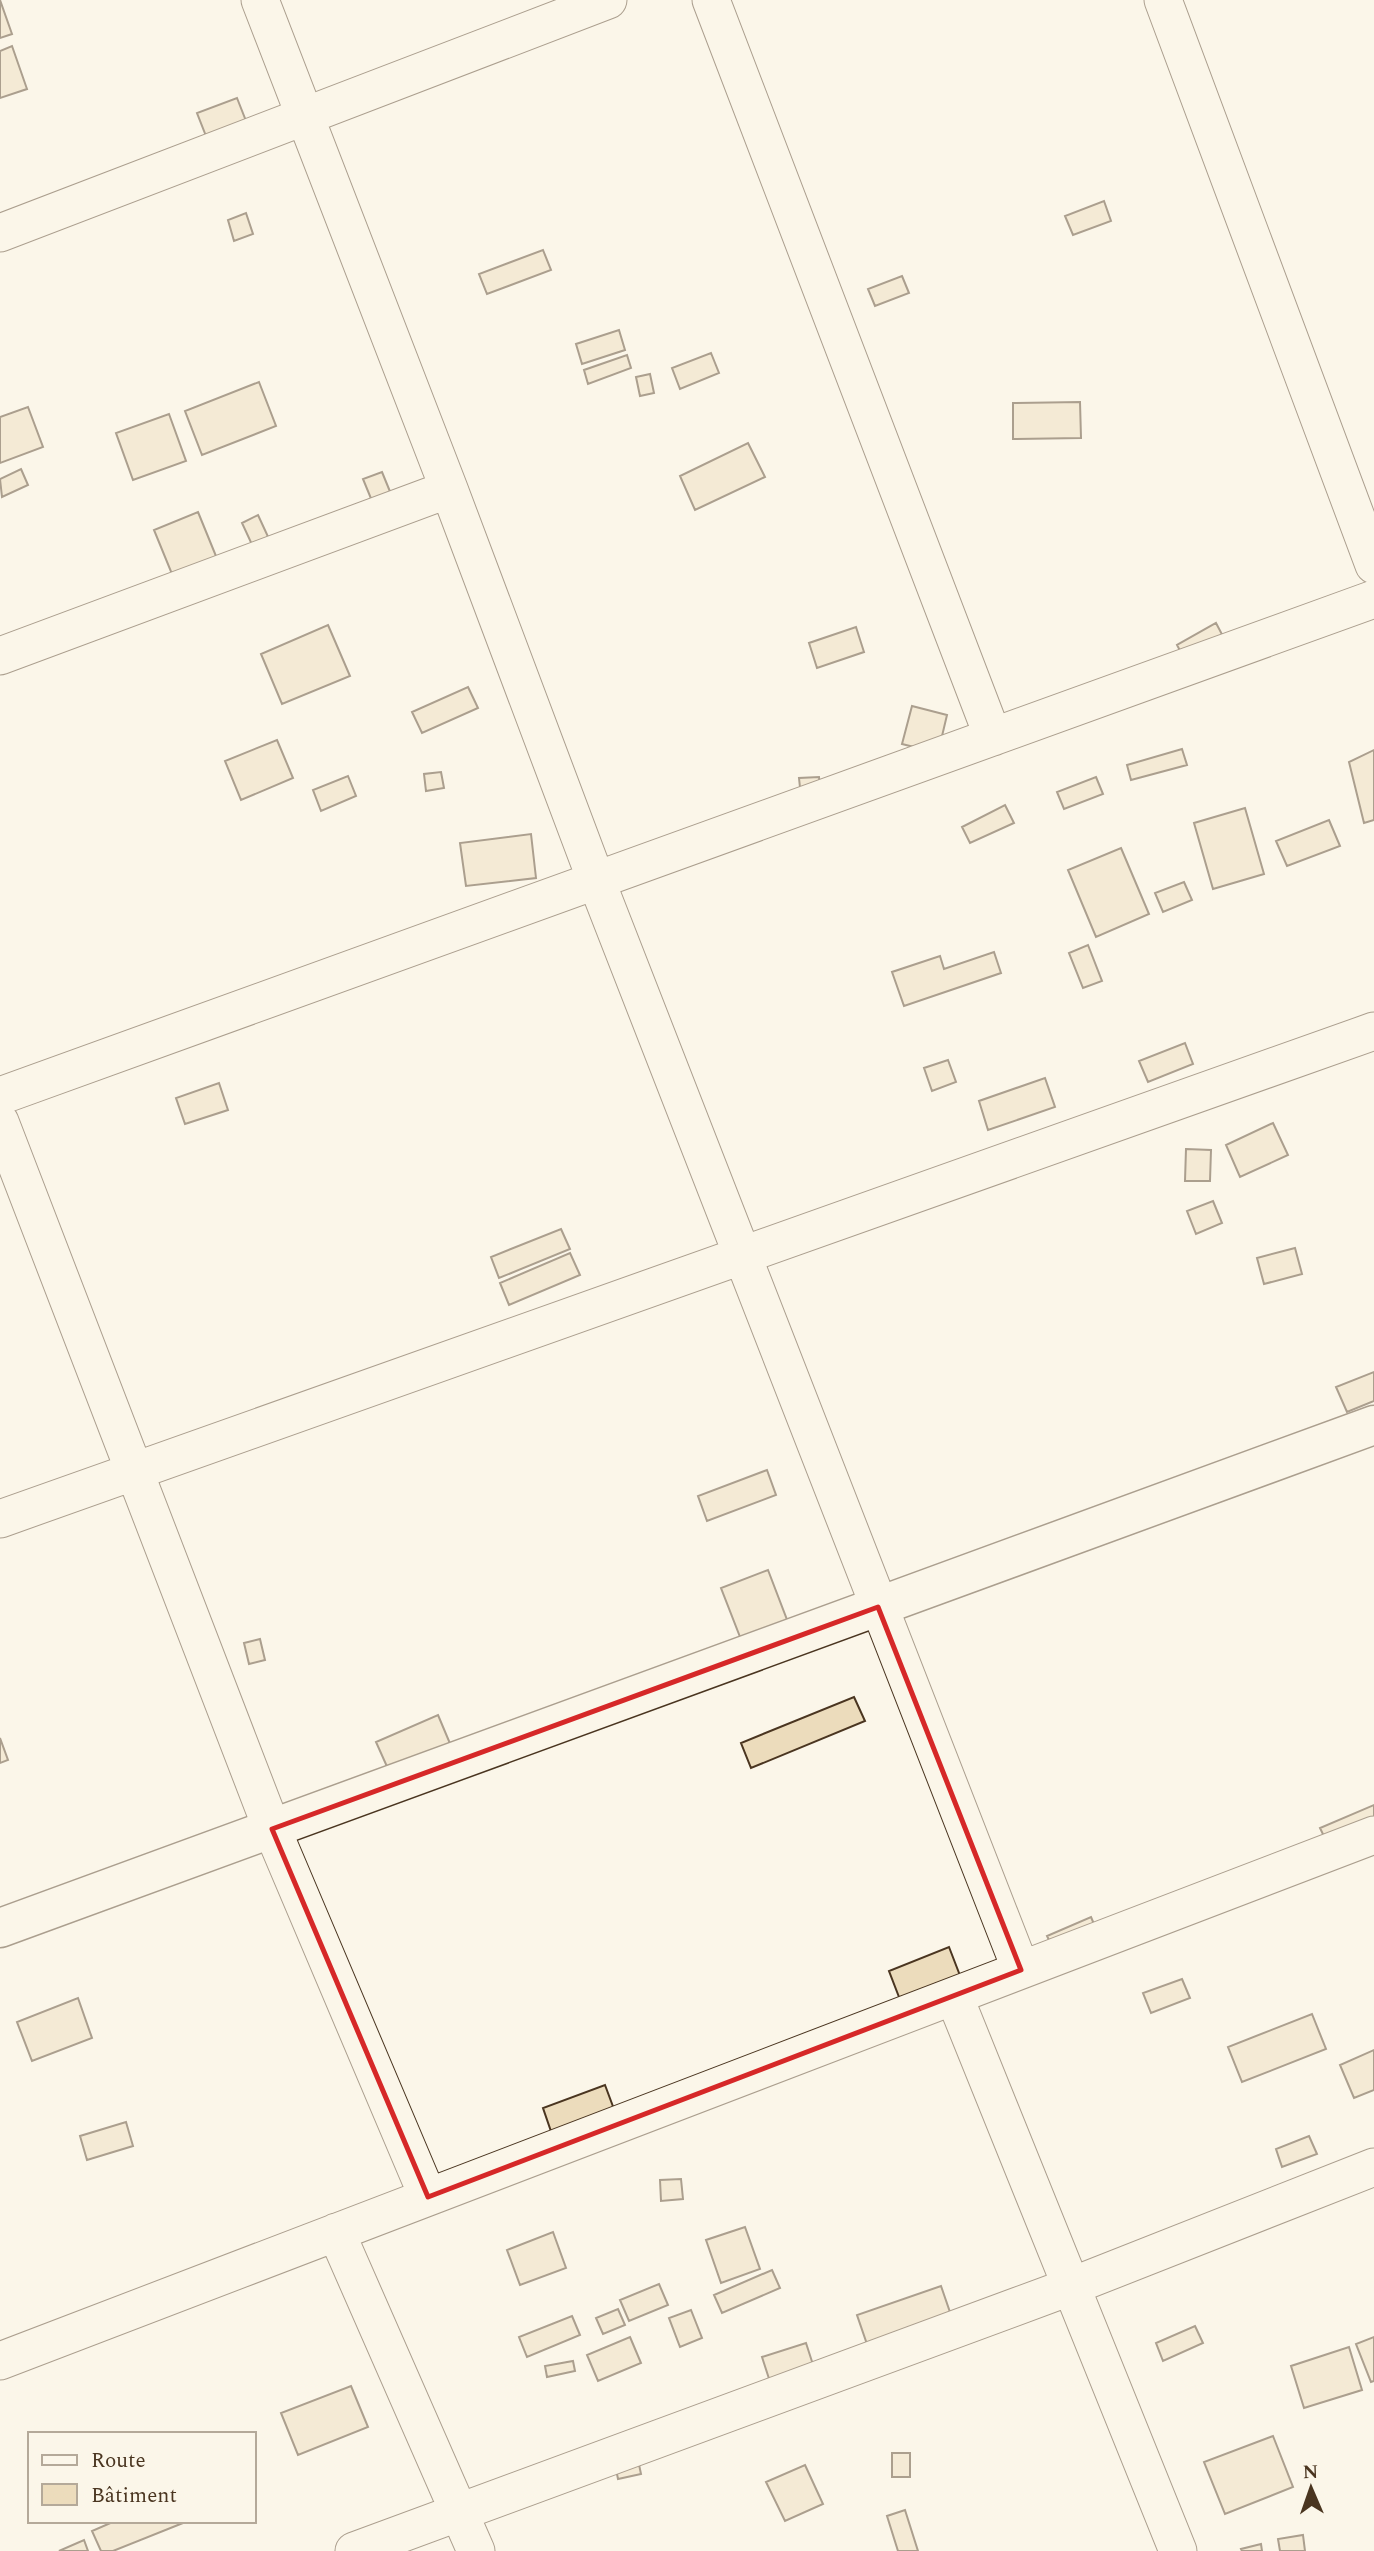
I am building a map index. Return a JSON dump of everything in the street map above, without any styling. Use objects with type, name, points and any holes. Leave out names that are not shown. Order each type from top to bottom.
[{"type":"street","points":[[260,0],[449,489],[596,880],[1021,1970]]},
{"type":"street","points":[[0,233],[608,0]]},
{"type":"street","points":[[711,0],[993,737]]},
{"type":"street","points":[[1163,0],[1374,565]]},
{"type":"street","points":[[0,656],[449,489]]},
{"type":"street","points":[[0,1096],[1374,599]]},
{"type":"street","points":[[0,1519],[1374,1031]]},
{"type":"street","points":[[0,1122],[272,1829],[428,2197]]},
{"type":"street","points":[[0,1928],[1374,1425]]},
{"type":"street","points":[[0,2361],[1374,1835]]},
{"type":"street","points":[[954,1996],[1178,2551]]},
{"type":"street","points":[[354,2551],[1072,2286],[1374,2167]]},
{"type":"street","points":[[336,2232],[476,2551]]},
{"type":"highlighted area","points":[[878,1607],[1021,1970],[428,2197],[272,1829]]},
{"type":"building","points":[[0,0],[12,34],[0,38]]},
{"type":"building","points":[[12,46],[27,89],[0,98],[0,51]]},
{"type":"building","points":[[237,98],[246,121],[206,136],[197,113]]},
{"type":"building","points":[[1104,201],[1111,221],[1073,235],[1065,216]]},
{"type":"building","points":[[246,213],[253,234],[234,241],[228,220]]},
{"type":"building","points":[[543,250],[551,270],[487,294],[479,274]]},
{"type":"building","points":[[902,276],[909,293],[875,306],[868,289]]},
{"type":"building","points":[[619,330],[625,350],[582,364],[576,344]]},
{"type":"building","points":[[711,353],[719,373],[680,389],[672,368]]},
{"type":"building","points":[[627,355],[631,368],[588,384],[584,370]]},
{"type":"building","points":[[650,374],[654,393],[640,396],[636,377]]},
{"type":"building","points":[[259,382],[276,426],[202,455],[185,411]]},
{"type":"building","points":[[1080,402],[1081,438],[1013,439],[1013,403]]},
{"type":"building","points":[[28,407],[43,447],[0,463],[0,417]]},
{"type":"building","points":[[169,414],[186,461],[133,480],[116,433]]},
{"type":"building","points":[[748,443],[765,477],[695,510],[680,476]]},
{"type":"building","points":[[21,469],[28,485],[2,497],[0,479]]},
{"type":"building","points":[[382,472],[391,494],[372,501],[363,479]]},
{"type":"building","points":[[198,512],[218,561],[174,579],[154,530]]},
{"type":"building","points":[[258,515],[270,541],[254,549],[242,523]]},
{"type":"building","points":[[1216,623],[1226,642],[1187,664],[1177,645]]},
{"type":"building","points":[[328,625],[350,676],[282,704],[261,654]]},
{"type":"building","points":[[856,627],[864,652],[817,668],[809,643]]},
{"type":"building","points":[[468,687],[478,708],[422,733],[412,712]]},
{"type":"building","points":[[912,706],[947,715],[938,753],[902,744]]},
{"type":"building","points":[[277,740],[293,778],[241,800],[225,761]]},
{"type":"building","points":[[1182,749],[1187,765],[1131,780],[1127,765]]},
{"type":"building","points":[[1374,750],[1374,820],[1364,823],[1349,762]]},
{"type":"building","points":[[441,772],[444,788],[426,791],[424,774]]},
{"type":"building","points":[[348,776],[356,796],[321,811],[313,790]]},
{"type":"building","points":[[819,777],[821,795],[801,797],[799,778]]},
{"type":"building","points":[[1096,777],[1103,794],[1064,809],[1057,792]]},
{"type":"building","points":[[1005,805],[1014,823],[970,843],[962,827]]},
{"type":"building","points":[[1245,808],[1264,874],[1213,889],[1194,823]]},
{"type":"building","points":[[1329,820],[1340,846],[1287,866],[1276,841]]},
{"type":"building","points":[[531,834],[536,878],[466,886],[460,843]]},
{"type":"building","points":[[1121,848],[1149,914],[1096,937],[1068,870]]},
{"type":"building","points":[[1184,882],[1192,900],[1163,912],[1155,893]]},
{"type":"building","points":[[1088,945],[1102,981],[1083,988],[1069,953]]},
{"type":"building","points":[[994,952],[1001,973],[904,1006],[892,972],[940,956],[944,969]]},
{"type":"building","points":[[1185,1043],[1193,1064],[1148,1082],[1139,1061]]},
{"type":"building","points":[[948,1060],[956,1082],[932,1091],[924,1068]]},
{"type":"building","points":[[1045,1078],[1055,1107],[988,1130],[979,1101]]},
{"type":"building","points":[[219,1083],[228,1110],[185,1124],[176,1098]]},
{"type":"building","points":[[1273,1123],[1288,1155],[1240,1177],[1226,1145]]},
{"type":"building","points":[[1186,1149],[1211,1150],[1210,1181],[1185,1181]]},
{"type":"building","points":[[1213,1201],[1222,1223],[1196,1234],[1187,1211]]},
{"type":"building","points":[[561,1229],[570,1249],[499,1278],[491,1257]]},
{"type":"building","points":[[1295,1248],[1302,1274],[1264,1284],[1257,1258]]},
{"type":"building","points":[[570,1253],[580,1275],[509,1305],[500,1283]]},
{"type":"building","points":[[1374,1372],[1374,1401],[1347,1412],[1336,1387]]},
{"type":"building","points":[[767,1470],[776,1495],[707,1521],[698,1496]]},
{"type":"building","points":[[768,1570],[789,1625],[742,1642],[721,1588]]},
{"type":"building","points":[[260,1639],[265,1660],[249,1664],[244,1643]]},
{"type":"building","points":[[854,1697],[865,1721],[751,1768],[741,1743]]},
{"type":"building","points":[[438,1715],[454,1753],[393,1780],[376,1742]]},
{"type":"building","points":[[0,1738],[8,1760],[0,1763]]},
{"type":"building","points":[[1374,1805],[1374,1831],[1330,1849],[1320,1828]]},
{"type":"building","points":[[1091,1917],[1099,1936],[1056,1954],[1047,1936]]},
{"type":"building","points":[[949,1947],[964,1986],[904,2010],[889,1971]]},
{"type":"building","points":[[1182,1979],[1190,1998],[1151,2013],[1143,1993]]},
{"type":"building","points":[[78,1998],[92,2038],[32,2061],[17,2022]]},
{"type":"building","points":[[1312,2014],[1326,2049],[1242,2082],[1228,2047]]},
{"type":"building","points":[[1374,2050],[1374,2090],[1354,2098],[1340,2065]]},
{"type":"building","points":[[605,2085],[618,2120],[555,2143],[543,2108]]},
{"type":"building","points":[[126,2122],[133,2146],[87,2160],[80,2136]]},
{"type":"building","points":[[1309,2136],[1317,2154],[1282,2167],[1276,2149]]},
{"type":"building","points":[[681,2179],[683,2199],[661,2201],[660,2180]]},
{"type":"building","points":[[745,2227],[760,2269],[721,2283],[706,2240]]},
{"type":"building","points":[[553,2232],[566,2268],[520,2285],[507,2250]]},
{"type":"building","points":[[772,2270],[780,2288],[722,2313],[714,2295]]},
{"type":"building","points":[[659,2284],[668,2305],[629,2321],[620,2300]]},
{"type":"building","points":[[941,2286],[953,2321],[869,2350],[857,2315]]},
{"type":"building","points":[[618,2309],[625,2325],[603,2334],[596,2318]]},
{"type":"building","points":[[691,2310],[702,2338],[680,2347],[669,2318]]},
{"type":"building","points":[[572,2316],[580,2335],[527,2357],[519,2337]]},
{"type":"building","points":[[1195,2326],[1203,2343],[1163,2361],[1156,2343]]},
{"type":"building","points":[[630,2337],[641,2363],[598,2381],[587,2355]]},
{"type":"building","points":[[1374,2337],[1374,2381],[1371,2382],[1356,2344]]},
{"type":"building","points":[[806,2343],[817,2377],[773,2391],[762,2357]]},
{"type":"building","points":[[1349,2347],[1362,2390],[1304,2408],[1291,2366]]},
{"type":"building","points":[[573,2361],[575,2371],[547,2377],[545,2366]]},
{"type":"building","points":[[351,2386],[368,2427],[298,2455],[281,2413]]},
{"type":"building","points":[[1273,2436],[1293,2487],[1225,2514],[1204,2462]]},
{"type":"building","points":[[892,2453],[910,2453],[910,2477],[892,2477]]},
{"type":"building","points":[[637,2455],[641,2474],[618,2479],[614,2459]]},
{"type":"building","points":[[805,2465],[823,2504],[785,2521],[766,2482]]},
{"type":"building","points":[[905,2510],[918,2551],[898,2551],[887,2516]]},
{"type":"building","points":[[110,2523],[183,2523],[113,2551],[101,2551],[92,2531]]},
{"type":"building","points":[[1303,2535],[1305,2551],[1280,2551],[1278,2539]]},
{"type":"building","points":[[84,2540],[88,2551],[59,2551]]},
{"type":"building","points":[[1261,2544],[1262,2551],[1241,2549]]}]
